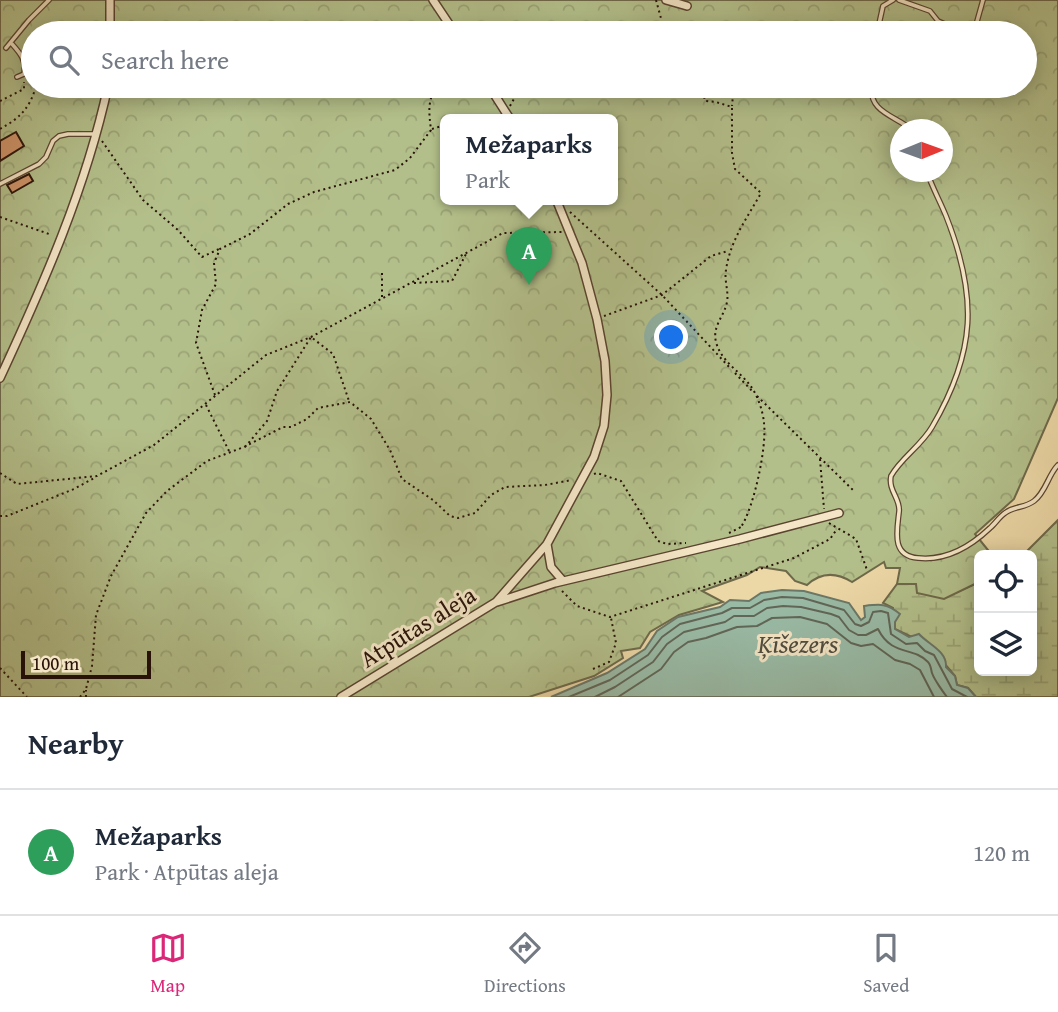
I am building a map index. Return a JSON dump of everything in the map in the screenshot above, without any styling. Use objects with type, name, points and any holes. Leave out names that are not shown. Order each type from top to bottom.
[{"type":"street","points":[[110,0],[110,21]]},
{"type":"street","points":[[433,0],[447,21]]},
{"type":"street","points":[[666,0],[687,6]]},
{"type":"street","points":[[0,378],[62,238],[81,188],[105,98]]},
{"type":"street","points":[[497,98],[507,114]]},
{"type":"street","name":"Atpūtas aleja","points":[[341,697],[496,602],[547,544],[584,478],[604,426],[607,395],[605,361],[582,263],[559,205]]},
{"type":"street","points":[[496,602],[559,582],[839,513]]},
{"type":"street","points":[[547,544],[551,567],[559,582]]},
{"type":"lane","points":[[28,21],[49,0]]},
{"type":"lane","points":[[880,21],[883,6],[894,0]]},
{"type":"lane","points":[[899,0],[930,11],[940,21]]},
{"type":"lane","points":[[977,21],[984,0]]},
{"type":"lane","points":[[6,48],[21,31]]},
{"type":"lane","points":[[12,44],[21,53]]},
{"type":"lane","points":[[17,77],[21,75]]},
{"type":"lane","points":[[872,98],[877,107],[895,119]]},
{"type":"lane","points":[[0,184],[39,164],[59,136],[97,134]]},
{"type":"lane","points":[[931,182],[947,217],[959,258],[968,300],[968,327],[961,368],[951,395],[920,444],[891,476],[890,489],[900,509],[897,545],[905,555],[913,558],[947,557],[986,532],[1006,512],[1032,503],[1058,465]]},
{"type":"path","points":[[656,0],[662,21]]},
{"type":"path","points":[[0,101],[21,90]]},
{"type":"path","points":[[0,129],[26,111],[31,98]]},
{"type":"path","points":[[430,98],[431,130]]},
{"type":"path","points":[[704,98],[705,101],[732,107]]},
{"type":"path","points":[[721,536],[741,527],[745,521],[762,462],[765,424],[757,396],[748,383],[734,371],[716,341],[715,327],[728,301],[725,274],[729,251],[761,193],[735,169],[732,153],[733,98]]},
{"type":"path","points":[[97,134],[143,200],[178,230],[202,257],[250,234],[288,204],[314,192],[395,170],[410,158],[431,130],[440,127]]},
{"type":"path","points":[[563,205],[662,295],[757,396],[855,492]]},
{"type":"path","points":[[0,216],[62,238]]},
{"type":"path","points":[[0,516],[74,489],[154,445],[266,355],[311,337],[503,233],[570,232]]},
{"type":"path","points":[[215,396],[196,343],[202,310],[216,284],[214,263],[220,248]]},
{"type":"path","points":[[597,319],[662,295],[710,257],[729,251]]},
{"type":"path","points":[[410,283],[452,281],[466,253]]},
{"type":"path","points":[[382,273],[382,298]]},
{"type":"path","points":[[311,337],[333,354],[350,402],[371,419],[390,450],[402,479],[433,500],[450,516],[475,513],[491,495],[505,487],[545,485],[597,473],[621,481],[658,541],[667,544],[690,543]]},
{"type":"path","points":[[244,447],[267,421],[277,391],[311,337]]},
{"type":"path","points":[[86,697],[92,666],[96,615],[111,576],[146,513],[175,485],[207,461],[244,447],[283,427],[291,428],[307,419],[317,408],[350,402]]},
{"type":"path","points":[[206,404],[230,453]]},
{"type":"path","points":[[820,458],[824,518],[836,529],[856,539],[867,570]]},
{"type":"path","points":[[0,473],[17,484],[97,477]]},
{"type":"path","points":[[559,582],[577,606],[610,617],[794,558],[830,540],[836,529]]},
{"type":"path","points":[[593,669],[609,662],[616,643],[610,617]]},
{"type":"path","points":[[0,668],[27,697]]},
{"type":"path","points":[[80,697],[86,689]]},
{"type":"green space","points":[[0,0],[1058,0],[1058,398],[1014,499],[975,534],[988,550],[974,550],[974,584],[944,599],[917,593],[916,584],[897,584],[900,568],[886,568],[884,562],[852,582],[840,576],[829,575],[807,585],[795,581],[786,571],[760,567],[747,575],[702,591],[723,602],[679,615],[650,632],[640,648],[621,651],[623,658],[594,676],[529,697],[0,697]]},
{"type":"green space","points":[[1058,520],[1058,697],[976,697],[968,688],[957,685],[955,676],[929,645],[895,629],[893,608],[883,603],[897,584],[916,584],[944,598],[974,584],[974,676],[1037,676],[1037,550],[1028,550]]},
{"type":"water","name":"Ķīšezers","points":[[804,591],[849,603],[861,620],[865,617],[864,606],[879,605],[891,608],[900,614],[895,622],[895,629],[909,637],[919,634],[937,649],[946,661],[946,667],[955,676],[957,685],[968,688],[976,697],[551,697],[607,673],[645,649],[657,631],[678,617],[720,607],[730,600],[749,601],[761,593]]},
{"type":"building","points":[[16,132],[24,146],[0,161],[0,141]]},
{"type":"building","points":[[29,174],[33,181],[12,193],[7,185]]},
{"type":"place","name":"Mežaparks","points":[[529,285]]}]
